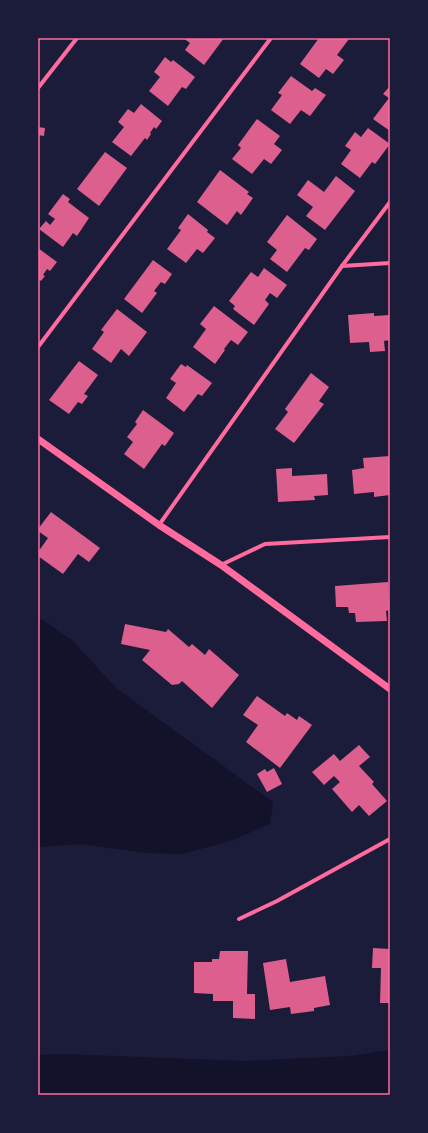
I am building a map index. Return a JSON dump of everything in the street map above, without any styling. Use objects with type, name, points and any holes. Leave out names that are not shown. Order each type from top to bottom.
[{"type":"street","points":[[38,88],[77,38]]},
{"type":"street","points":[[38,347],[271,38]]},
{"type":"street","points":[[159,525],[342,266],[390,202]]},
{"type":"street","points":[[342,266],[390,263]]},
{"type":"street","points":[[38,439],[159,525],[221,564],[390,689]]},
{"type":"street","points":[[221,564],[265,544],[390,537]]},
{"type":"street","points":[[239,919],[277,901],[390,839]]},
{"type":"shaded area","points":[[38,617],[72,640],[116,688],[273,802],[270,824],[233,840],[182,854],[145,853],[82,844],[38,847]]},
{"type":"shaded area","points":[[390,1050],[390,1095],[38,1095],[38,1055],[63,1054],[245,1061],[350,1056]]},
{"type":"building","points":[[183,38],[224,38],[204,65],[185,50],[190,43]]},
{"type":"building","points":[[319,38],[349,39],[337,55],[344,60],[333,74],[326,69],[319,78],[300,64]]},
{"type":"building","points":[[165,57],[171,62],[173,60],[195,77],[186,89],[182,87],[168,106],[149,91],[160,77],[154,72]]},
{"type":"building","points":[[291,76],[312,91],[315,88],[326,95],[310,116],[301,110],[290,124],[271,110],[282,95],[278,93]]},
{"type":"building","points":[[390,86],[390,131],[373,119],[389,98],[383,94]]},
{"type":"building","points":[[141,104],[162,121],[156,129],[154,127],[147,140],[145,138],[131,156],[112,142],[124,127],[118,122],[128,109],[134,113]]},
{"type":"building","points":[[257,119],[280,136],[274,144],[282,150],[271,164],[264,159],[252,174],[232,159],[241,148],[238,145]]},
{"type":"building","points":[[38,127],[45,128],[44,136],[38,135]]},
{"type":"building","points":[[368,128],[390,144],[375,164],[372,162],[360,178],[341,164],[351,150],[345,146],[355,132],[361,137]]},
{"type":"building","points":[[105,152],[127,168],[99,206],[77,189]]},
{"type":"building","points":[[220,170],[249,192],[247,194],[253,198],[241,215],[237,211],[227,225],[197,202]]},
{"type":"building","points":[[336,176],[355,191],[325,230],[306,216],[313,207],[297,195],[308,180],[324,192]]},
{"type":"building","points":[[63,194],[70,199],[68,202],[89,218],[77,236],[73,233],[63,247],[39,229],[46,221],[50,225],[55,219],[48,214]]},
{"type":"building","points":[[188,214],[208,230],[207,232],[215,238],[203,253],[197,249],[186,263],[167,249],[181,230],[178,228]]},
{"type":"building","points":[[287,215],[317,239],[309,250],[305,248],[287,272],[270,259],[277,250],[267,242]]},
{"type":"building","points":[[38,248],[57,262],[50,271],[47,269],[43,275],[45,276],[38,282]]},
{"type":"building","points":[[153,260],[172,274],[165,284],[161,282],[154,291],[157,293],[142,313],[124,299]]},
{"type":"building","points":[[264,268],[287,285],[277,298],[270,293],[265,300],[269,304],[254,325],[233,309],[235,306],[229,301],[251,272],[258,277]]},
{"type":"building","points":[[214,306],[248,332],[238,345],[231,340],[215,364],[193,347],[206,329],[200,324]]},
{"type":"building","points":[[117,309],[147,332],[129,356],[121,349],[111,363],[92,349],[104,332],[101,330]]},
{"type":"building","points":[[374,313],[374,316],[390,315],[390,340],[384,341],[385,351],[370,352],[369,342],[350,343],[348,315]]},
{"type":"building","points":[[79,361],[98,375],[84,394],[88,396],[82,404],[78,402],[69,414],[49,400]]},
{"type":"building","points":[[181,364],[186,367],[187,365],[212,383],[202,396],[198,394],[184,412],[166,398],[176,383],[170,379]]},
{"type":"building","points":[[311,373],[329,387],[319,401],[324,404],[294,443],[275,429],[288,412],[285,409]]},
{"type":"building","points":[[143,410],[174,433],[165,446],[162,444],[144,469],[124,454],[133,442],[127,437],[137,424],[135,422]]},
{"type":"building","points":[[390,456],[390,495],[374,497],[374,492],[354,494],[352,470],[364,468],[363,458]]},
{"type":"building","points":[[292,468],[292,476],[327,474],[328,495],[314,496],[315,500],[278,502],[276,469]]},
{"type":"building","points":[[51,512],[100,548],[89,562],[78,554],[63,574],[38,556],[38,552],[48,538],[38,531],[38,529]]},
{"type":"building","points":[[388,582],[389,610],[386,611],[387,621],[356,622],[355,613],[349,613],[348,607],[336,607],[335,586]]},
{"type":"building","points":[[125,624],[166,632],[168,629],[189,647],[192,644],[205,655],[209,649],[239,675],[212,708],[182,681],[179,684],[172,685],[142,660],[150,650],[121,644]]},
{"type":"building","points":[[257,696],[285,716],[287,713],[297,720],[299,716],[312,725],[280,768],[246,742],[258,725],[243,715]]},
{"type":"building","points":[[359,745],[370,757],[359,766],[374,782],[372,784],[387,801],[369,816],[359,805],[352,812],[332,789],[340,782],[334,776],[324,785],[312,772],[334,754],[340,761]]},
{"type":"building","points":[[274,768],[282,784],[267,792],[257,774],[265,769],[267,772]]},
{"type":"building","points":[[373,948],[390,949],[390,1003],[380,1003],[381,968],[372,968]]},
{"type":"building","points":[[220,951],[248,951],[247,994],[255,994],[255,1019],[233,1018],[233,1001],[213,1001],[213,994],[194,993],[194,962],[212,962],[212,959],[219,959]]},
{"type":"building","points":[[286,959],[290,982],[325,976],[330,1005],[314,1008],[314,1011],[291,1014],[290,1007],[270,1010],[263,963]]}]
